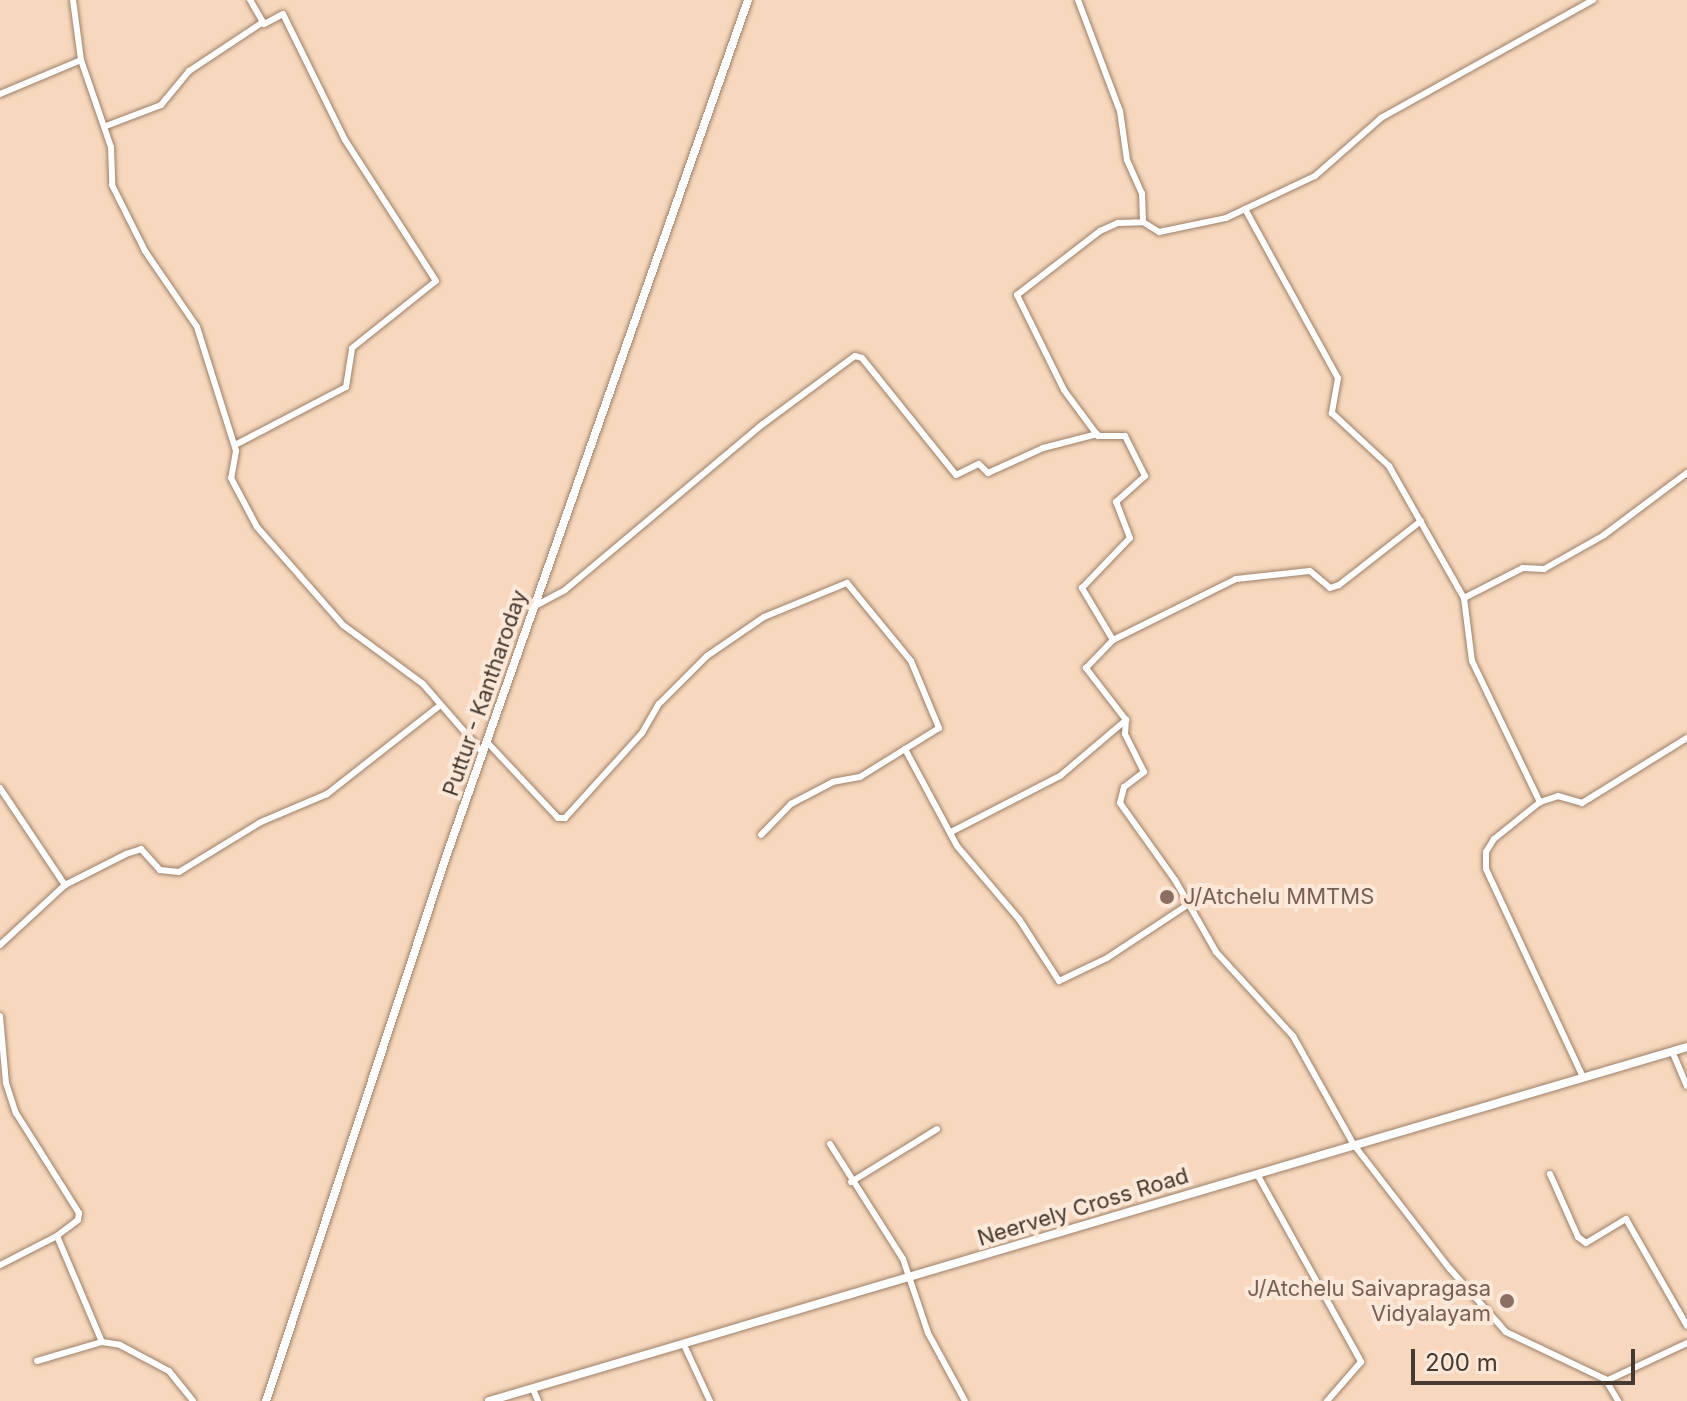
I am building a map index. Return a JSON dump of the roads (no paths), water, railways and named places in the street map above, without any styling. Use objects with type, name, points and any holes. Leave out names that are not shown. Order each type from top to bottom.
[{"type":"main road","name":"Puttur - Kantharoday","points":[[266,1401],[483,753],[748,0]]},
{"type":"main road","name":"Neervely Cross Road","points":[[489,1401],[1687,1047]]},
{"type":"street","points":[[73,0],[81,60],[106,126],[112,185],[145,251],[197,327],[235,445],[231,478],[276,554],[376,654],[423,684],[438,707],[483,753]]},
{"type":"street","points":[[250,0],[263,22]]},
{"type":"street","points":[[1078,0],[1120,111],[1127,160],[1142,193],[1143,222]]},
{"type":"street","points":[[1097,434],[1064,390],[1017,295],[1100,231],[1118,223],[1143,222],[1159,232],[1226,218],[1315,176],[1381,118],[1593,0]]},
{"type":"street","points":[[106,126],[161,105],[189,71],[263,22],[283,14],[345,140],[436,281],[352,348],[346,387],[235,445]]},
{"type":"street","points":[[0,94],[81,60]]},
{"type":"street","points":[[1245,209],[1338,378],[1332,413],[1389,466],[1464,598],[1472,661],[1540,802]]},
{"type":"street","points":[[535,606],[565,590],[763,424],[855,356],[882,382],[956,475],[979,464],[988,473],[1043,448],[1097,434],[1125,436],[1145,476],[1140,485],[1116,502],[1130,538],[1082,588],[1113,640]]},
{"type":"street","points":[[1464,598],[1523,568],[1544,569],[1604,535],[1687,473]]},
{"type":"street","points":[[1421,521],[1339,585],[1330,588],[1310,571],[1236,579],[1113,640],[1086,668],[1126,720],[1125,734],[1144,772],[1118,796],[1230,970],[1256,991],[1293,1036],[1354,1145],[1450,1269],[1506,1332],[1606,1381],[1618,1401]]},
{"type":"street","points":[[487,742],[510,761],[558,818],[565,818],[642,733],[659,704],[707,656],[764,617],[847,583],[911,661],[939,728],[860,777],[833,782],[791,804],[761,835]]},
{"type":"street","points":[[0,945],[65,885],[141,849],[160,870],[179,872],[261,822],[342,786],[438,707]]},
{"type":"street","points":[[951,832],[1060,776],[1126,720]]},
{"type":"street","points":[[1583,1077],[1486,869],[1486,852],[1494,839],[1540,802],[1558,796],[1582,803],[1687,738]]},
{"type":"street","points":[[905,749],[951,832],[1059,981],[1107,958],[1189,904]]},
{"type":"street","points":[[0,788],[65,885]]},
{"type":"street","points":[[0,1016],[6,1083],[16,1113],[79,1213],[78,1220],[57,1236],[0,1265]]},
{"type":"street","points":[[1672,1051],[1687,1086]]},
{"type":"street","points":[[851,1182],[937,1129]]},
{"type":"street","points":[[830,1144],[851,1182],[903,1259],[928,1333],[965,1401]]},
{"type":"street","points":[[1257,1174],[1361,1362],[1326,1400]]},
{"type":"street","points":[[1550,1174],[1578,1237],[1586,1243],[1626,1219],[1687,1326]]},
{"type":"street","points":[[57,1236],[102,1342]]},
{"type":"street","points":[[37,1361],[102,1342],[142,1353],[169,1371],[193,1401]]},
{"type":"street","points":[[1606,1381],[1687,1343]]},
{"type":"street","points":[[684,1345],[710,1401]]},
{"type":"street","points":[[533,1389],[538,1401]]},
{"type":"place","name":"J/Atchelu MMTMS","points":[[1167,897]]},
{"type":"place","name":"J/Atchelu Saivapragasa Vidyalayam","points":[[1507,1301]]}]
